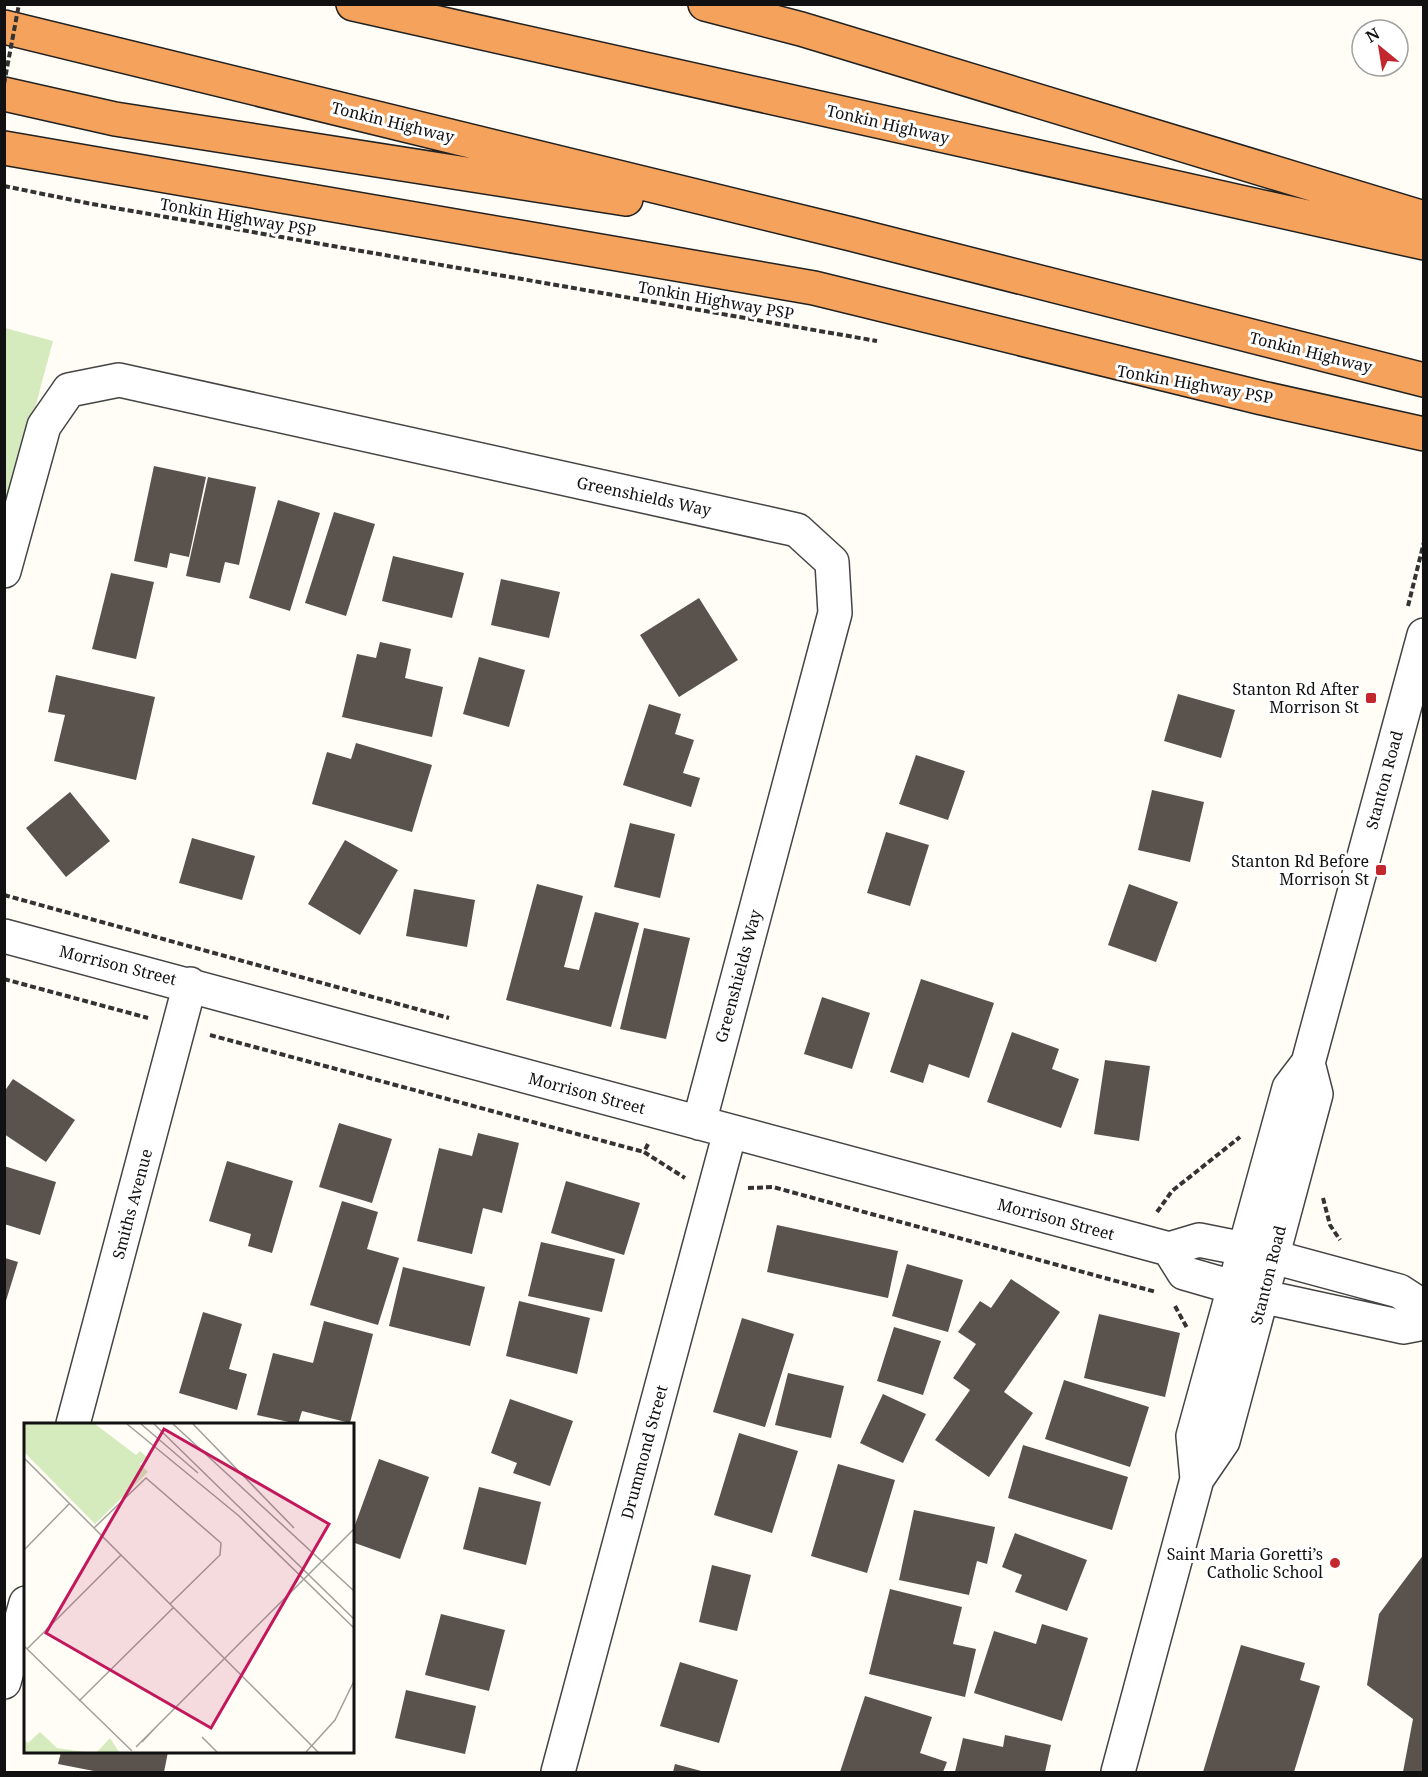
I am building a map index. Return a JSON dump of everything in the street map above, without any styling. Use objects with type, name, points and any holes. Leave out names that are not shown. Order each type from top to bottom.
[{"type":"highway","name":"Tonkin Highway","points":[[353,4],[1424,243]]},
{"type":"highway","points":[[705,4],[801,29],[1424,218]]},
{"type":"highway","name":"Tonkin Highway","points":[[4,27],[850,234],[1424,380]]},
{"type":"highway","name":"Tonkin Highway","points":[[4,94],[115,119],[850,234]]},
{"type":"highway","points":[[4,148],[814,288],[1262,398],[1424,434]]},
{"type":"street","name":"Greenshields Way","points":[[4,571],[44,426],[69,390],[119,380],[797,530],[832,562],[835,613],[699,1123]]},
{"type":"street","name":"Stanton Road","points":[[1118,1773],[1197,1479],[1223,1441],[1247,1292],[1258,1253],[1288,1088],[1308,1064],[1424,635]]},
{"type":"street","name":"Morrison Street","points":[[4,936],[190,984],[658,1113],[1169,1249]]},
{"type":"street","name":"Smiths Avenue","points":[[74,1423],[190,984]]},
{"type":"street","name":"Drummond Street","points":[[558,1773],[730,1132]]},
{"type":"street","points":[[1424,1307],[1399,1291],[1258,1253],[1199,1240],[1169,1249],[1184,1273],[1247,1292],[1403,1327],[1424,1323]]},
{"type":"street","points":[[4,1682],[24,1610]]},
{"type":"path","points":[[4,84],[19,4]]},
{"type":"path","name":"Tonkin Highway PSP","points":[[4,186],[116,208],[883,342]]},
{"type":"path","points":[[4,979],[644,1152],[680,1176],[730,1188],[773,1187],[1158,1292]]},
{"type":"path","points":[[644,1152],[653,1134],[658,1113]]},
{"type":"path","points":[[1321,1194],[1334,1232],[1346,1244]]},
{"type":"path","points":[[1174,1305],[1189,1332]]},
{"type":"green space","points":[[5,328],[53,341],[5,520]]},
{"type":"building","points":[[154,466],[206,477],[189,557],[170,553],[167,568],[134,561]]},
{"type":"building","points":[[208,477],[256,487],[239,565],[225,562],[220,583],[186,576]]},
{"type":"building","points":[[278,500],[320,513],[290,611],[249,598]]},
{"type":"building","points":[[334,512],[375,524],[346,616],[305,603]]},
{"type":"building","points":[[393,556],[464,573],[452,618],[382,601]]},
{"type":"building","points":[[111,573],[154,582],[136,659],[92,649]]},
{"type":"building","points":[[501,579],[560,592],[549,638],[491,625]]},
{"type":"building","points":[[699,598],[738,660],[679,697],[640,635]]},
{"type":"building","points":[[380,642],[411,649],[405,678],[443,687],[432,737],[342,717],[357,654],[376,658]]},
{"type":"building","points":[[479,657],[525,670],[509,727],[463,714]]},
{"type":"building","points":[[56,675],[155,697],[136,780],[54,761],[65,715],[48,712]]},
{"type":"building","points":[[1178,694],[1235,710],[1221,758],[1164,741]]},
{"type":"building","points":[[649,704],[681,714],[675,734],[694,740],[683,773],[700,778],[691,807],[623,785]]},
{"type":"building","points":[[356,743],[432,765],[412,832],[312,804],[327,752],[351,759]]},
{"type":"building","points":[[916,755],[965,771],[948,820],[899,804]]},
{"type":"building","points":[[1152,790],[1204,802],[1190,862],[1138,850]]},
{"type":"building","points":[[70,792],[110,841],[66,877],[26,828]]},
{"type":"building","points":[[630,823],[675,834],[660,898],[614,887]]},
{"type":"building","points":[[886,832],[929,845],[910,906],[867,893]]},
{"type":"building","points":[[192,838],[255,856],[242,900],[179,883]]},
{"type":"building","points":[[345,840],[398,870],[360,935],[308,904]]},
{"type":"building","points":[[537,884],[583,896],[564,967],[579,970],[595,912],[639,923],[611,1027],[506,1000]]},
{"type":"building","points":[[1129,884],[1178,902],[1156,962],[1108,945]]},
{"type":"building","points":[[414,889],[475,900],[467,947],[406,936]]},
{"type":"building","points":[[644,928],[690,938],[666,1039],[620,1029]]},
{"type":"building","points":[[921,979],[994,1003],[969,1078],[929,1064],[923,1083],[890,1072]]},
{"type":"building","points":[[822,997],[870,1013],[852,1069],[804,1054]]},
{"type":"building","points":[[1012,1032],[1059,1049],[1052,1069],[1079,1079],[1061,1128],[987,1102]]},
{"type":"building","points":[[1105,1060],[1150,1066],[1139,1141],[1094,1134]]},
{"type":"building","points":[[13,1079],[75,1120],[46,1162],[4,1134],[4,1092]]},
{"type":"building","points":[[339,1123],[392,1139],[372,1203],[319,1187]]},
{"type":"building","points":[[478,1133],[519,1143],[502,1213],[483,1208],[472,1254],[417,1241],[439,1148],[472,1156]]},
{"type":"building","points":[[227,1161],[293,1181],[272,1253],[248,1246],[251,1234],[209,1221]]},
{"type":"building","points":[[4,1166],[56,1182],[40,1235],[4,1224]]},
{"type":"building","points":[[566,1181],[640,1203],[624,1255],[551,1233]]},
{"type":"building","points":[[342,1201],[378,1212],[367,1249],[399,1258],[378,1325],[310,1305]]},
{"type":"building","points":[[777,1225],[898,1251],[888,1298],[767,1272]]},
{"type":"building","points":[[541,1242],[615,1259],[602,1312],[528,1296]]},
{"type":"building","points":[[5,1258],[18,1262],[5,1304]]},
{"type":"building","points":[[907,1264],[963,1280],[948,1332],[892,1316]]},
{"type":"building","points":[[403,1267],[485,1287],[470,1346],[389,1326]]},
{"type":"building","points":[[1011,1279],[1060,1312],[1004,1392],[1033,1413],[989,1477],[935,1440],[970,1390],[953,1378],[976,1344],[958,1332],[980,1301],[991,1308]]},
{"type":"building","points":[[519,1301],[590,1318],[577,1374],[506,1356]]},
{"type":"building","points":[[203,1312],[242,1324],[229,1369],[247,1374],[237,1410],[179,1393]]},
{"type":"building","points":[[1099,1314],[1180,1333],[1165,1397],[1084,1378]]},
{"type":"building","points":[[742,1318],[794,1334],[765,1427],[713,1412]]},
{"type":"building","points":[[324,1321],[373,1334],[350,1423],[302,1411],[298,1423],[257,1415],[273,1353],[313,1363]]},
{"type":"building","points":[[894,1327],[941,1341],[923,1395],[877,1381]]},
{"type":"building","points":[[788,1373],[844,1386],[831,1438],[775,1425]]},
{"type":"building","points":[[1064,1380],[1149,1407],[1130,1467],[1045,1439]]},
{"type":"building","points":[[883,1394],[926,1414],[903,1463],[860,1443]]},
{"type":"building","points":[[510,1399],[573,1421],[550,1486],[513,1473],[517,1463],[491,1453]]},
{"type":"building","points":[[739,1433],[798,1451],[772,1533],[714,1515]]},
{"type":"building","points":[[1023,1445],[1128,1477],[1112,1530],[1008,1498]]},
{"type":"building","points":[[379,1459],[429,1477],[400,1559],[354,1543],[354,1528]]},
{"type":"building","points":[[838,1464],[895,1480],[867,1573],[811,1556]]},
{"type":"building","points":[[479,1487],[541,1502],[526,1565],[463,1549]]},
{"type":"building","points":[[914,1510],[995,1527],[987,1564],[977,1561],[969,1595],[899,1580]]},
{"type":"building","points":[[1015,1533],[1087,1560],[1067,1611],[1015,1592],[1022,1575],[1002,1567]]},
{"type":"building","points":[[1424,1554],[1424,1772],[1403,1772],[1413,1719],[1367,1685],[1379,1614]]},
{"type":"building","points":[[712,1565],[751,1575],[737,1631],[699,1622]]},
{"type":"building","points":[[890,1589],[962,1607],[953,1644],[976,1649],[965,1697],[869,1674]]},
{"type":"building","points":[[441,1614],[505,1630],[489,1691],[425,1675]]},
{"type":"building","points":[[1042,1624],[1088,1638],[1062,1721],[974,1693],[994,1631],[1036,1644]]},
{"type":"building","points":[[1241,1645],[1305,1663],[1300,1680],[1320,1686],[1294,1772],[1203,1772]]},
{"type":"building","points":[[680,1662],[738,1680],[719,1743],[660,1726]]},
{"type":"building","points":[[406,1690],[476,1706],[465,1754],[395,1738]]},
{"type":"building","points":[[865,1696],[932,1717],[920,1753],[947,1762],[943,1772],[840,1772]]},
{"type":"building","points":[[1005,1735],[1051,1745],[1045,1772],[955,1772],[963,1738],[1003,1747]]},
{"type":"building","points":[[61,1753],[168,1753],[164,1772],[99,1772],[58,1764]]},
{"type":"building","points":[[675,1764],[705,1772],[673,1772]]},
{"type":"place","name":"Stanton Rd After Morrison St","points":[[1371,698]]},
{"type":"place","name":"Stanton Rd Before Morrison St","points":[[1381,870]]},
{"type":"place","name":"Saint Maria Goretti’s Catholic School","points":[[1335,1563]]}]
